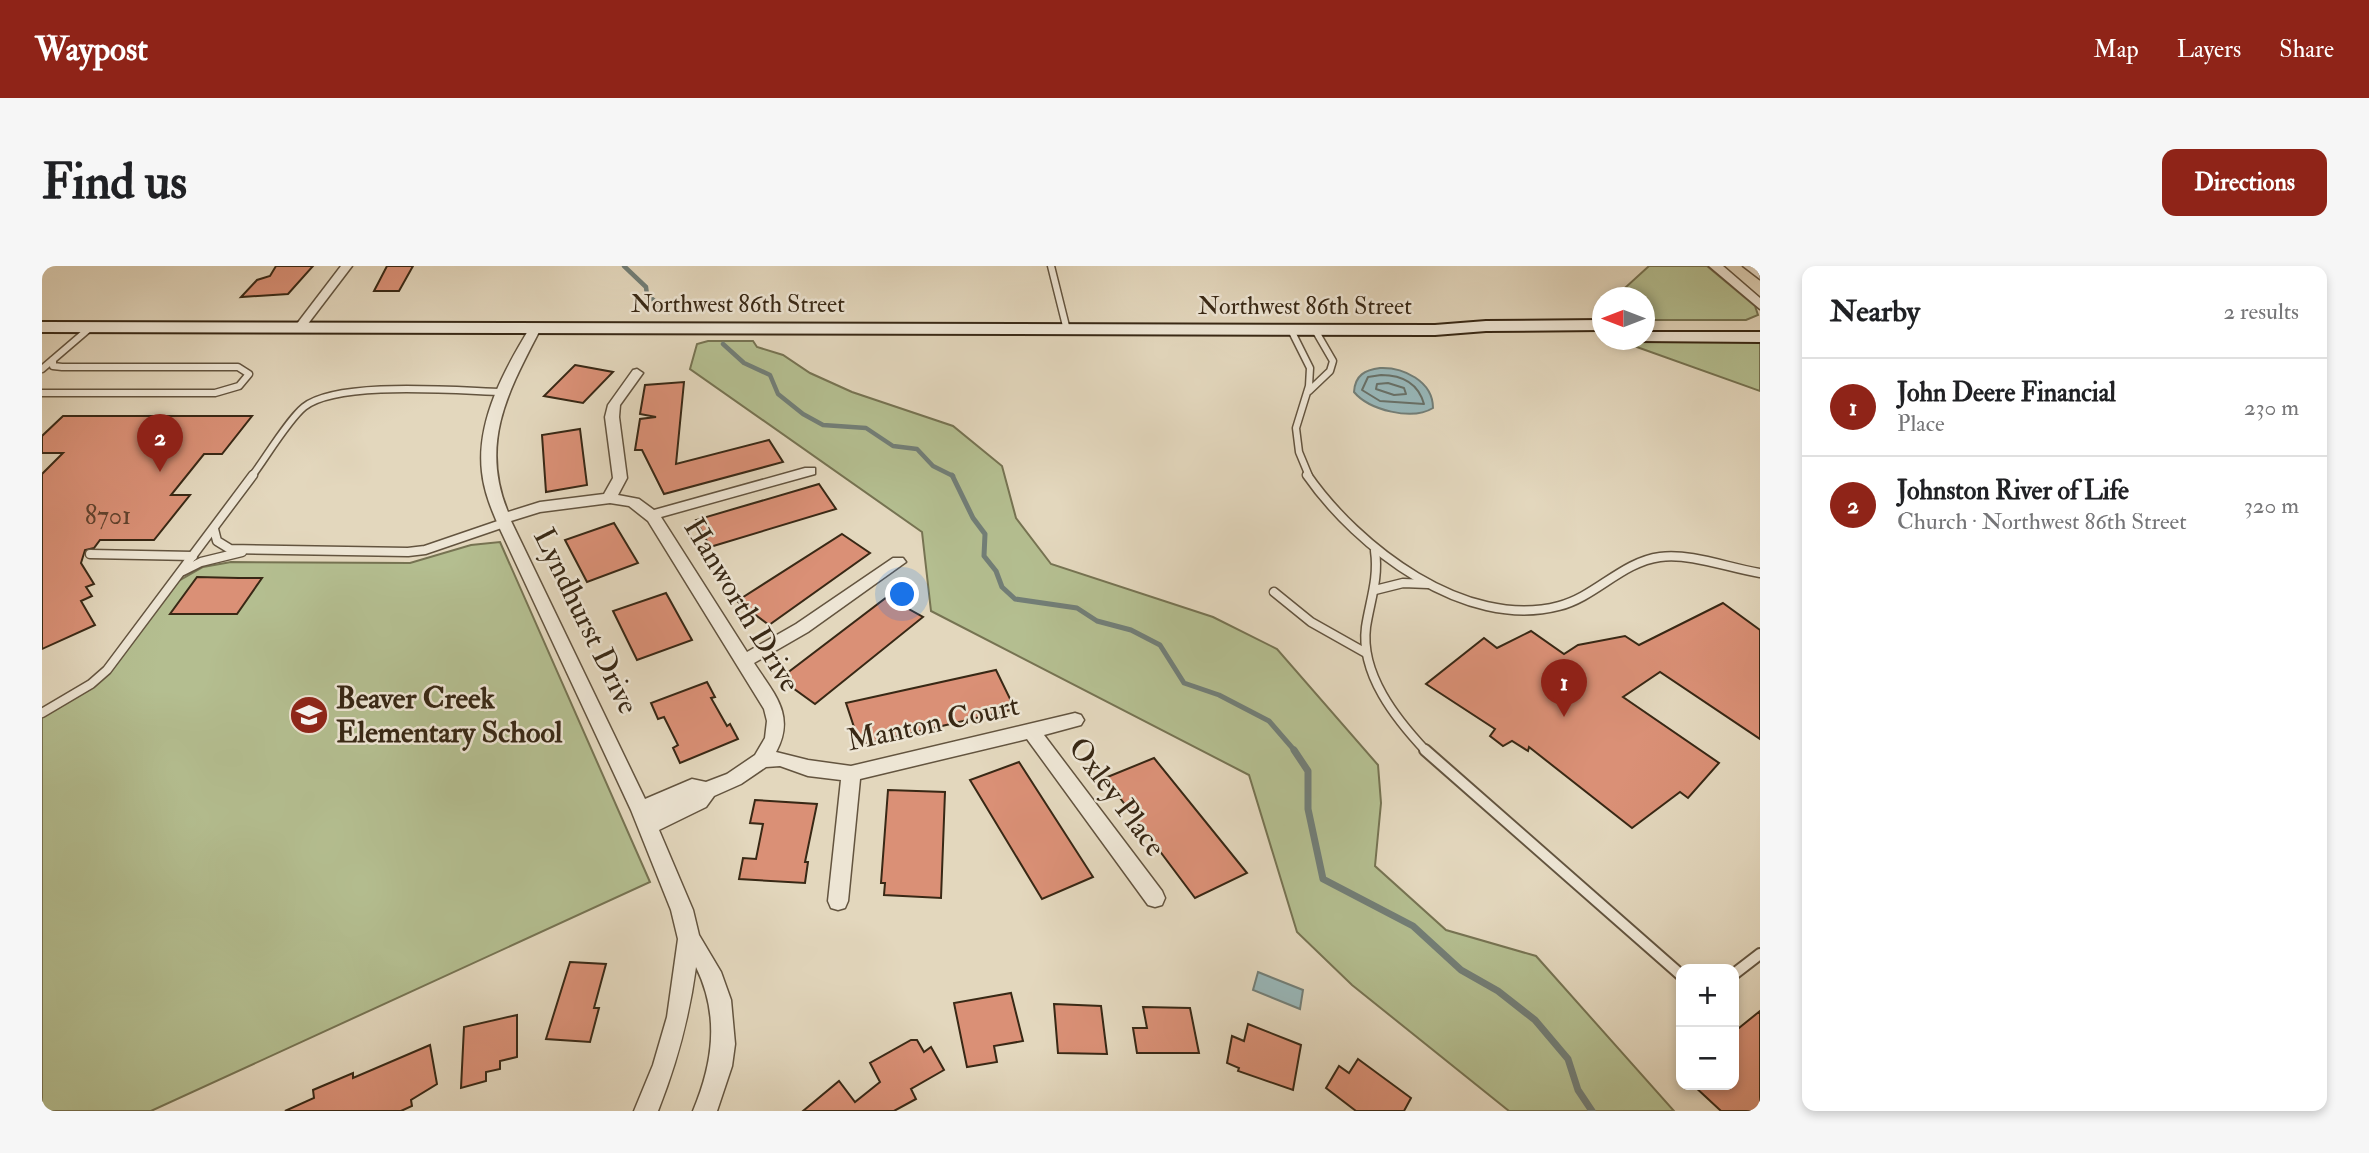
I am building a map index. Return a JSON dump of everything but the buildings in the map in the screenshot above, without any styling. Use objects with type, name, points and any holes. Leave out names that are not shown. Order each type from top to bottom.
[{"type":"main road","points":[[1655,324],[1760,325]]},
{"type":"main road","name":"Northwest 86th Street","points":[[42,327],[1435,330],[1486,326],[1592,325]]},
{"type":"main road","name":"Northwest 86th Street","points":[[1435,330],[1493,336],[1592,337]]},
{"type":"main road","points":[[1655,337],[1760,337]]},
{"type":"street","points":[[300,327],[347,266]]},
{"type":"street","points":[[1715,266],[1760,304]]},
{"type":"street","points":[[1749,266],[1760,275]]},
{"type":"street","name":"Lyndhurst Drive","points":[[535,328],[503,392],[489,429],[486,449],[492,492],[644,818],[682,911],[689,939],[713,974],[724,1013],[720,1074],[705,1111]]},
{"type":"street","points":[[610,497],[620,478],[612,417],[614,405],[620,393],[637,373]]},
{"type":"street","points":[[652,514],[810,471]]},
{"type":"street","name":"Hanworth Drive","points":[[505,524],[551,514],[560,506],[594,498],[610,497],[631,501],[652,514],[770,702],[776,721],[775,738],[762,760]]},
{"type":"street","points":[[744,661],[802,628],[898,562]]},
{"type":"street","name":"Manton Court","points":[[762,760],[780,759],[808,768],[852,774],[1075,720]]},
{"type":"street","name":"Oxley Place","points":[[1031,731],[1155,898]]},
{"type":"street","points":[[644,818],[699,801],[707,790],[734,779],[762,760]]},
{"type":"street","points":[[838,901],[852,774]]},
{"type":"street","name":"Lyndhurst Drive","points":[[646,1111],[675,1033],[689,939]]},
{"type":"lane","points":[[1051,266],[1067,330]]},
{"type":"lane","points":[[42,369],[91,327]]},
{"type":"lane","points":[[1291,330],[1310,365],[1309,391],[1296,425],[1297,446],[1306,472],[1322,498],[1375,551],[1433,584],[1487,606],[1538,610],[1559,607],[1656,558],[1684,559],[1760,573]]},
{"type":"lane","points":[[1309,391],[1330,371],[1333,361],[1315,330]]},
{"type":"lane","points":[[42,393],[215,393],[239,386],[249,374],[238,367],[62,367],[53,366],[53,360]]},
{"type":"lane","points":[[42,713],[91,684],[107,670],[304,407],[312,401],[345,392],[503,392]]},
{"type":"lane","points":[[214,529],[214,535],[222,545],[251,550],[416,551],[505,524]]},
{"type":"lane","points":[[178,574],[201,562],[251,550]]},
{"type":"lane","points":[[1375,551],[1378,576],[1366,653],[1377,684],[1413,737],[1676,971]]},
{"type":"lane","points":[[90,554],[193,556]]},
{"type":"lane","points":[[1375,590],[1403,583],[1433,584]]},
{"type":"lane","points":[[1274,592],[1328,633],[1366,653]]},
{"type":"lane","points":[[1739,970],[1760,954]]},
{"type":"green space","points":[[1649,266],[1707,266],[1755,306],[1758,315],[1746,320],[1655,320],[1655,287],[1626,287]]},
{"type":"green space","points":[[708,341],[753,341],[757,347],[783,355],[810,373],[852,392],[953,426],[1002,466],[1016,518],[1051,564],[1213,617],[1277,649],[1378,765],[1381,803],[1375,866],[1446,930],[1536,956],[1674,1111],[1509,1111],[1352,985],[1297,932],[1249,775],[931,611],[922,532],[690,369],[697,344]]},
{"type":"green space","points":[[1655,341],[1760,341],[1760,391],[1645,350],[1655,350]]},
{"type":"green space","name":"Beaver Creek Elementary School","points":[[500,542],[650,882],[151,1111],[42,1111],[42,717],[90,689],[175,583],[203,567],[231,562],[410,563],[471,545]]},
{"type":"water","points":[[1380,368],[1398,370],[1415,377],[1428,390],[1433,408],[1414,414],[1391,412],[1361,398],[1354,392],[1356,381],[1365,372]]},
{"type":"water","points":[[1258,972],[1303,990],[1300,1009],[1253,990]]},
{"type":"waterway","points":[[624,266],[646,287],[647,295],[669,312]]},
{"type":"waterway","points":[[723,344],[744,363],[770,375],[778,394],[803,414],[823,425],[866,428],[893,446],[917,449],[933,466],[952,476]]},
{"type":"waterway","points":[[952,476],[973,518],[985,534],[984,556],[996,571],[1002,587],[1015,599],[1077,608],[1097,621],[1131,630],[1160,645],[1184,683],[1219,695],[1269,721],[1295,751]]},
{"type":"waterway","points":[[1294,750],[1308,771],[1308,809],[1323,879],[1413,926],[1461,970],[1498,991],[1535,1020],[1568,1059],[1578,1090],[1592,1111]]},
{"type":"place","name":"Johnston River of Life","points":[[160,472]]},
{"type":"place","name":"Beaver Creek Elementary School","points":[[309,715]]},
{"type":"place","name":"John Deere Financial","points":[[1564,717]]}]
